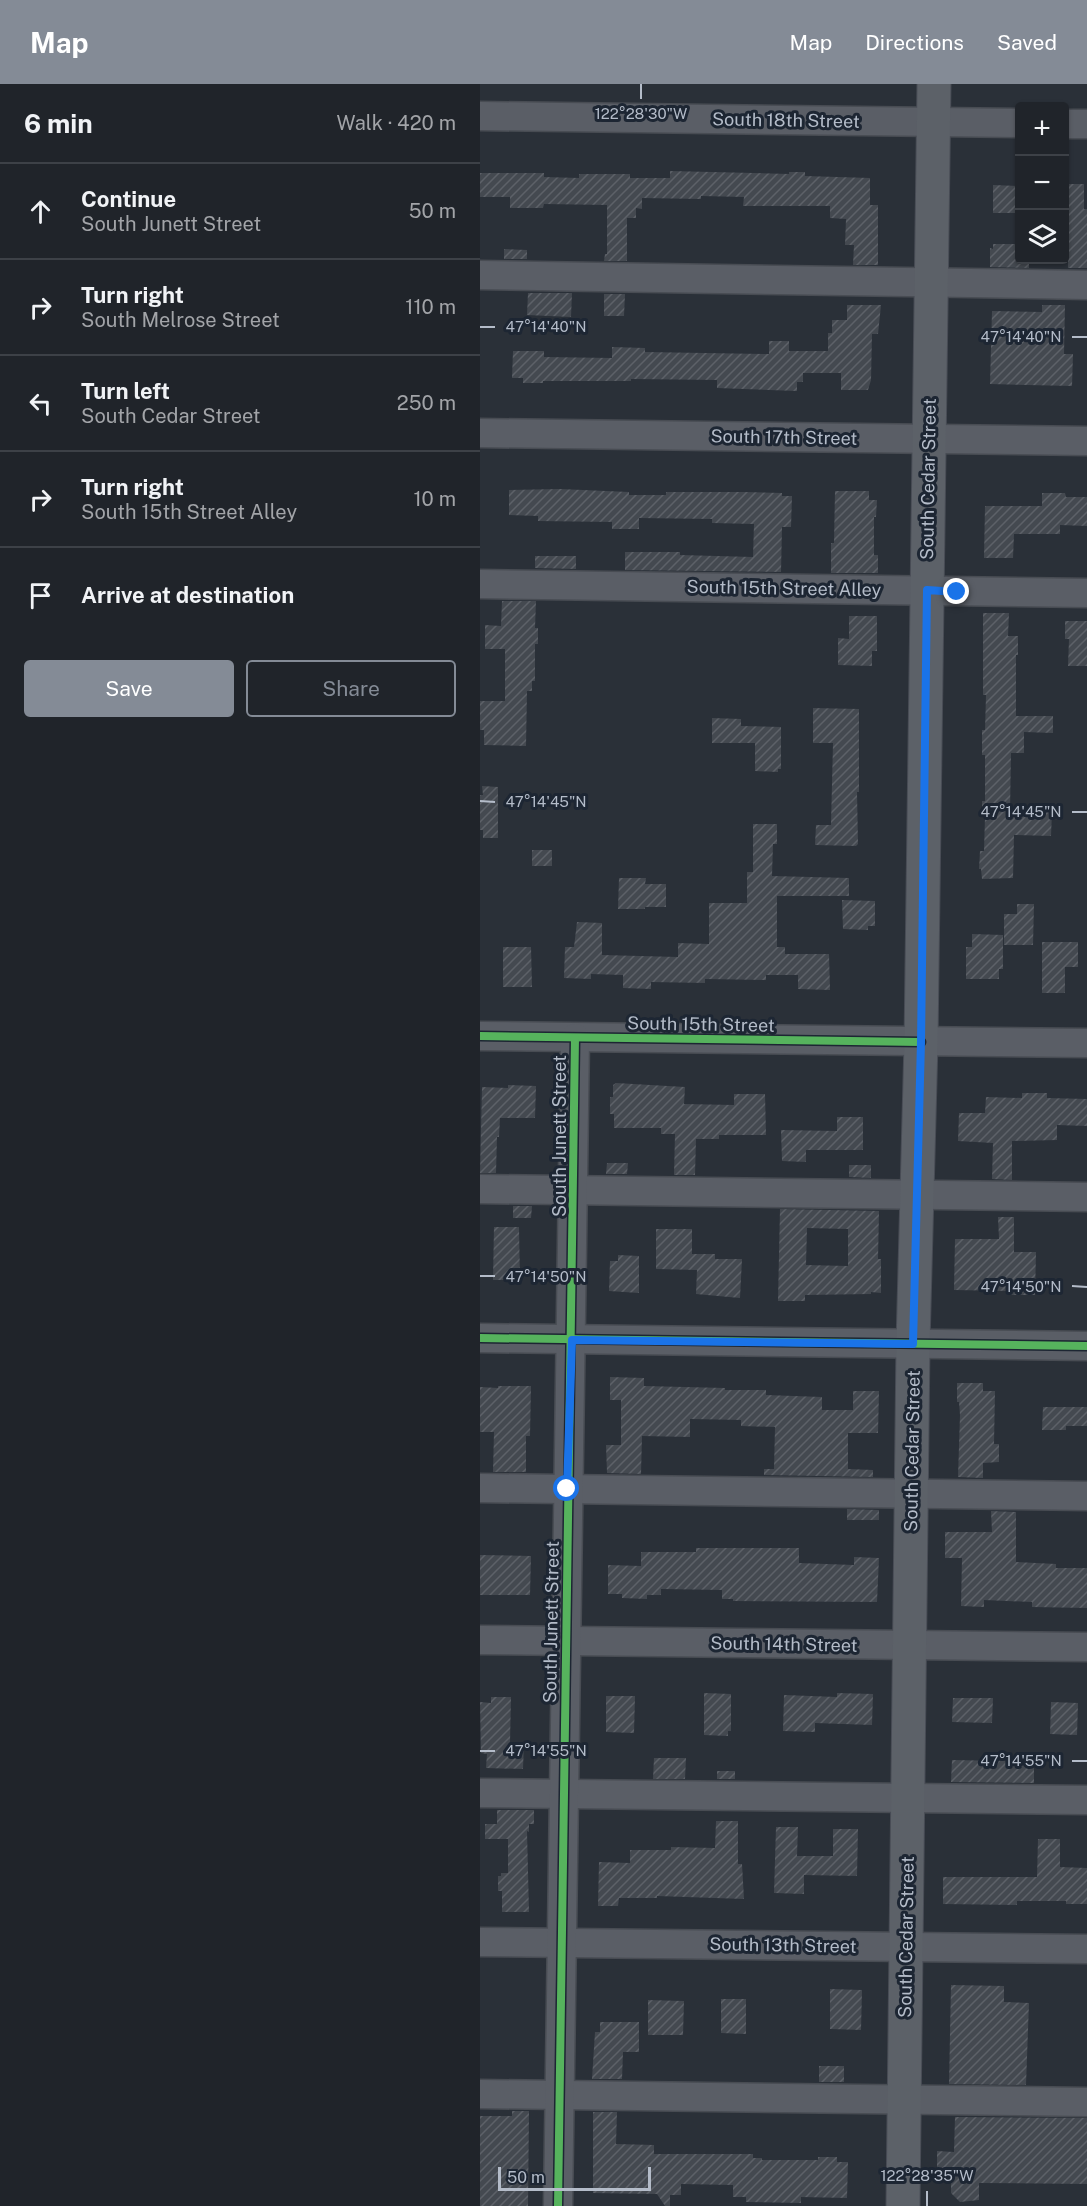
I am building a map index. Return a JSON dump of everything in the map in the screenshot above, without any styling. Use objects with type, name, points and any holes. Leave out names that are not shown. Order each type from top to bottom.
[{"type":"main road","name":"South Cedar Street","points":[[903,2206],[913,1344],[921,1042],[934,84]]},
{"type":"street","name":"South 18th Street","points":[[480,116],[1015,123]]},
{"type":"street","points":[[1069,124],[1087,124]]},
{"type":"street","points":[[480,275],[1087,285]]},
{"type":"street","name":"South 17th Street","points":[[480,433],[1087,441]]},
{"type":"street","name":"South 15th Street Alley","points":[[480,584],[1087,593]]},
{"type":"street","name":"South 15th Street","points":[[480,1036],[1087,1043]]},
{"type":"street","name":"South Junett Street","points":[[558,2206],[575,1038]]},
{"type":"street","points":[[480,1189],[1087,1197]]},
{"type":"street","points":[[480,1338],[1087,1346]]},
{"type":"street","points":[[480,1488],[1087,1496]]},
{"type":"street","name":"South 14th Street","points":[[480,1640],[1087,1647]]},
{"type":"street","points":[[480,1793],[1087,1800]]},
{"type":"street","name":"South 13th Street","points":[[480,1942],[1087,1949]]},
{"type":"street","points":[[480,2094],[1087,2102]]},
{"type":"building","points":[[670,171],[789,174],[789,172],[805,172],[805,176],[870,178],[870,205],[878,205],[878,265],[853,265],[854,245],[845,245],[846,219],[830,218],[830,206],[743,206],[744,197],[642,198],[642,209],[636,208],[636,218],[627,218],[627,261],[604,261],[605,254],[607,254],[607,205],[544,204],[543,208],[510,208],[510,197],[480,197],[480,173],[544,173],[544,177],[579,178],[579,174],[630,174],[630,178],[670,178]]},
{"type":"building","points":[[1069,184],[1084,184],[1084,209],[1087,209],[1087,268],[1068,268]]},
{"type":"building","points":[[993,185],[1015,186],[1015,213],[993,213]]},
{"type":"building","points":[[993,244],[1015,244],[1015,264],[1029,264],[1029,268],[990,267],[990,248],[993,249]]},
{"type":"building","points":[[504,249],[527,250],[527,259],[504,259]]},
{"type":"building","points":[[528,293],[572,293],[571,317],[527,315]]},
{"type":"building","points":[[604,294],[625,294],[624,316],[604,316]]},
{"type":"building","points":[[847,305],[881,305],[878,334],[872,334],[871,380],[868,390],[841,390],[841,373],[803,373],[803,382],[797,382],[797,391],[717,388],[717,380],[631,379],[631,381],[523,383],[523,378],[512,378],[513,351],[544,351],[544,357],[612,358],[612,347],[645,348],[645,352],[769,354],[769,341],[789,341],[789,351],[828,351],[828,333],[832,333],[832,320],[847,320]]},
{"type":"building","points":[[1042,305],[1065,305],[1064,354],[1073,354],[1072,386],[990,384],[992,311],[1042,312]]},
{"type":"building","points":[[560,489],[629,492],[629,495],[666,495],[666,492],[744,492],[782,493],[782,496],[792,496],[791,527],[782,527],[781,572],[625,570],[625,552],[680,552],[680,555],[753,557],[754,524],[712,523],[712,519],[639,518],[639,529],[612,529],[612,522],[538,521],[538,516],[509,515],[509,490]]},
{"type":"building","points":[[835,491],[869,491],[869,500],[877,500],[876,517],[874,517],[874,555],[878,555],[878,573],[831,573]]},
{"type":"building","points":[[1042,493],[1065,493],[1066,497],[1087,497],[1087,526],[1060,525],[1060,534],[1014,534],[1013,558],[984,558],[985,506],[1042,506]]},
{"type":"building","points":[[535,556],[576,556],[576,569],[535,568]]},
{"type":"building","points":[[502,601],[536,601],[535,628],[538,628],[538,644],[535,644],[535,681],[532,681],[532,691],[527,691],[526,746],[484,745],[484,730],[480,730],[480,701],[505,701],[505,649],[485,649],[485,625],[501,626]]},
{"type":"building","points":[[983,613],[1009,613],[1008,636],[1018,636],[1016,716],[1053,716],[1053,733],[1024,732],[1024,753],[1011,753],[1010,812],[1052,812],[1051,836],[1014,835],[1013,878],[982,879],[981,869],[979,869],[980,851],[984,851],[985,817],[982,817],[982,801],[985,801],[985,755],[982,755],[982,730],[985,730],[986,695],[983,695]]},
{"type":"building","points":[[849,616],[877,616],[877,651],[872,651],[872,666],[838,665],[838,638],[849,639]]},
{"type":"building","points":[[1065,621],[1087,621],[1087,666],[1068,666],[1069,639],[1065,639]]},
{"type":"building","points":[[813,708],[859,709],[858,844],[856,846],[815,845],[816,825],[831,825],[833,743],[813,743]]},
{"type":"building","points":[[712,718],[741,719],[741,726],[781,727],[781,769],[778,769],[778,772],[755,771],[755,743],[712,743]]},
{"type":"building","points":[[482,786],[498,787],[498,838],[483,838],[483,830],[480,830]]},
{"type":"building","points":[[753,824],[777,824],[777,844],[773,844],[772,876],[849,878],[849,896],[777,896],[777,947],[785,947],[785,954],[829,954],[830,990],[798,989],[798,975],[766,975],[766,980],[705,979],[705,983],[651,982],[651,989],[623,988],[623,975],[591,974],[591,979],[564,978],[565,947],[574,947],[577,922],[602,923],[602,955],[678,957],[678,943],[709,944],[709,903],[747,903],[747,872],[753,872]]},
{"type":"building","points":[[532,850],[552,850],[552,866],[532,866]]},
{"type":"building","points":[[619,878],[646,878],[645,884],[666,884],[666,907],[618,909]]},
{"type":"building","points":[[842,900],[875,901],[875,926],[868,926],[868,930],[843,929]]},
{"type":"building","points":[[1017,904],[1034,904],[1033,945],[1004,945],[1004,914],[1017,914]]},
{"type":"building","points":[[972,934],[1003,935],[1003,969],[999,969],[999,979],[966,979],[966,947],[972,947]]},
{"type":"building","points":[[1042,942],[1078,942],[1078,967],[1065,967],[1065,993],[1042,993]]},
{"type":"building","points":[[503,947],[531,947],[532,987],[503,987]]},
{"type":"building","points":[[616,1083],[685,1087],[684,1104],[734,1105],[734,1094],[765,1094],[766,1135],[719,1135],[719,1139],[696,1139],[695,1175],[674,1175],[675,1134],[661,1134],[661,1128],[614,1128],[614,1114],[610,1114],[610,1097],[613,1097],[613,1085]]},
{"type":"building","points":[[508,1085],[536,1086],[535,1118],[500,1118],[496,1173],[480,1173],[482,1087],[508,1088]]},
{"type":"building","points":[[1022,1093],[1047,1093],[1047,1098],[1087,1099],[1087,1126],[1057,1125],[1057,1140],[1012,1141],[1012,1180],[992,1179],[993,1143],[958,1141],[959,1113],[985,1113],[986,1097],[1022,1098]]},
{"type":"building","points":[[837,1117],[863,1117],[863,1150],[806,1150],[806,1162],[782,1161],[781,1130],[837,1131]]},
{"type":"building","points":[[607,1163],[628,1163],[627,1174],[606,1174]]},
{"type":"building","points":[[849,1165],[871,1165],[871,1178],[849,1177]]},
{"type":"building","points":[[513,1206],[532,1206],[531,1218],[513,1218]]},
{"type":"building","points":[[780,1209],[879,1211],[878,1259],[881,1259],[881,1293],[805,1295],[805,1301],[778,1301]],"holes":[[[807,1228],[848,1229],[848,1266],[806,1265]]]},
{"type":"building","points":[[998,1217],[1014,1217],[1014,1252],[1036,1252],[1035,1295],[1008,1295],[1008,1291],[954,1290],[955,1239],[999,1239]]},
{"type":"building","points":[[494,1227],[519,1227],[520,1280],[493,1280]]},
{"type":"building","points":[[656,1229],[692,1229],[692,1254],[715,1254],[715,1259],[742,1259],[740,1298],[696,1294],[697,1270],[656,1269]]},
{"type":"building","points":[[618,1255],[639,1256],[639,1293],[609,1291],[610,1261],[618,1261]]},
{"type":"building","points":[[610,1377],[644,1378],[644,1386],[766,1390],[766,1395],[822,1397],[822,1410],[853,1410],[853,1391],[879,1391],[878,1433],[848,1433],[848,1469],[873,1470],[873,1477],[764,1475],[764,1469],[774,1469],[775,1427],[741,1426],[741,1420],[690,1419],[690,1437],[642,1436],[641,1474],[607,1473],[606,1445],[621,1445],[621,1400],[610,1400]]},
{"type":"building","points":[[957,1383],[983,1383],[983,1391],[995,1391],[994,1444],[999,1444],[999,1462],[983,1463],[983,1478],[958,1477],[960,1415]]},
{"type":"building","points":[[498,1386],[531,1386],[530,1436],[526,1436],[526,1472],[493,1472],[494,1432],[480,1432],[480,1387],[498,1388]]},
{"type":"building","points":[[1043,1407],[1087,1407],[1087,1426],[1066,1426],[1066,1430],[1042,1430]]},
{"type":"building","points":[[847,1509],[879,1510],[879,1520],[847,1520]]},
{"type":"building","points":[[991,1511],[1016,1512],[1016,1562],[1056,1564],[1056,1568],[1087,1568],[1087,1608],[1032,1607],[1032,1602],[984,1600],[984,1607],[961,1606],[962,1558],[945,1558],[945,1532],[992,1532]]},
{"type":"building","points":[[696,1548],[799,1548],[799,1563],[854,1565],[854,1557],[879,1558],[877,1602],[733,1601],[733,1599],[722,1599],[722,1590],[661,1589],[661,1595],[647,1595],[647,1599],[622,1598],[622,1594],[608,1594],[608,1565],[641,1566],[641,1552],[696,1552]]},
{"type":"building","points":[[480,1555],[531,1556],[530,1595],[480,1595]]},
{"type":"building","points":[[704,1693],[731,1694],[731,1731],[728,1731],[728,1736],[704,1735]]},
{"type":"building","points":[[837,1693],[873,1694],[872,1725],[815,1723],[815,1732],[783,1731],[784,1695],[837,1697]]},
{"type":"building","points":[[606,1696],[635,1696],[634,1733],[606,1732]]},
{"type":"building","points":[[491,1697],[511,1697],[510,1743],[524,1743],[523,1769],[486,1768],[487,1754],[481,1753],[480,1702],[491,1703]]},
{"type":"building","points":[[953,1698],[993,1698],[992,1723],[952,1722]]},
{"type":"building","points":[[1051,1702],[1078,1703],[1077,1735],[1050,1734]]},
{"type":"building","points":[[654,1758],[686,1758],[685,1779],[653,1779]]},
{"type":"building","points":[[1008,1758],[1034,1758],[1034,1783],[951,1782],[952,1760],[1008,1761]]},
{"type":"building","points":[[717,1771],[735,1771],[735,1779],[717,1779]]},
{"type":"building","points":[[497,1810],[534,1810],[534,1824],[529,1824],[529,1832],[527,1831],[529,1912],[502,1912],[502,1891],[498,1891],[498,1876],[501,1876],[501,1873],[508,1873],[508,1839],[485,1839],[485,1824],[497,1824]]},
{"type":"building","points":[[716,1821],[738,1821],[738,1864],[742,1864],[744,1899],[657,1896],[657,1898],[619,1898],[618,1906],[598,1906],[599,1862],[630,1863],[630,1850],[671,1850],[671,1847],[715,1848]]},
{"type":"building","points":[[776,1827],[798,1827],[797,1856],[833,1856],[833,1829],[858,1829],[857,1876],[804,1875],[804,1894],[774,1893]]},
{"type":"building","points":[[1038,1839],[1060,1839],[1060,1867],[1087,1868],[1087,1904],[1066,1904],[1066,1901],[1017,1901],[1017,1905],[943,1904],[943,1877],[1037,1877]]},
{"type":"building","points":[[951,1985],[1004,1986],[1004,2002],[1029,2003],[1026,2085],[949,2084]]},
{"type":"building","points":[[830,1989],[862,1990],[861,2030],[830,2029]]},
{"type":"building","points":[[721,1999],[746,1999],[746,2034],[721,2033]]},
{"type":"building","points":[[648,2000],[684,2001],[683,2035],[648,2035]]},
{"type":"building","points":[[600,2022],[639,2022],[639,2052],[623,2052],[622,2079],[592,2079],[595,2032],[600,2032]]},
{"type":"building","points":[[819,2066],[844,2066],[844,2082],[819,2082]]},
{"type":"building","points":[[512,2111],[529,2111],[528,2206],[480,2206],[480,2116],[512,2116]]},
{"type":"building","points":[[593,2112],[617,2112],[616,2144],[654,2145],[654,2154],[753,2154],[753,2158],[762,2158],[762,2160],[818,2160],[818,2157],[837,2157],[837,2162],[848,2162],[847,2198],[801,2197],[801,2203],[746,2202],[746,2197],[733,2197],[733,2185],[681,2184],[681,2195],[670,2195],[670,2206],[665,2206],[657,2194],[593,2193]]},
{"type":"building","points":[[955,2117],[1087,2118],[1087,2184],[979,2183],[979,2200],[960,2202],[951,2193],[951,2174],[937,2174],[937,2151],[954,2152]]},
{"type":"cycle path","points":[[480,1036],[921,1042]]},
{"type":"cycle path","points":[[558,2206],[575,1038]]},
{"type":"cycle path","points":[[480,1338],[1087,1346]]},
{"type":"route","points":[[567,1489],[572,1340],[913,1344],[921,1042],[927,590],[957,592]]}]
